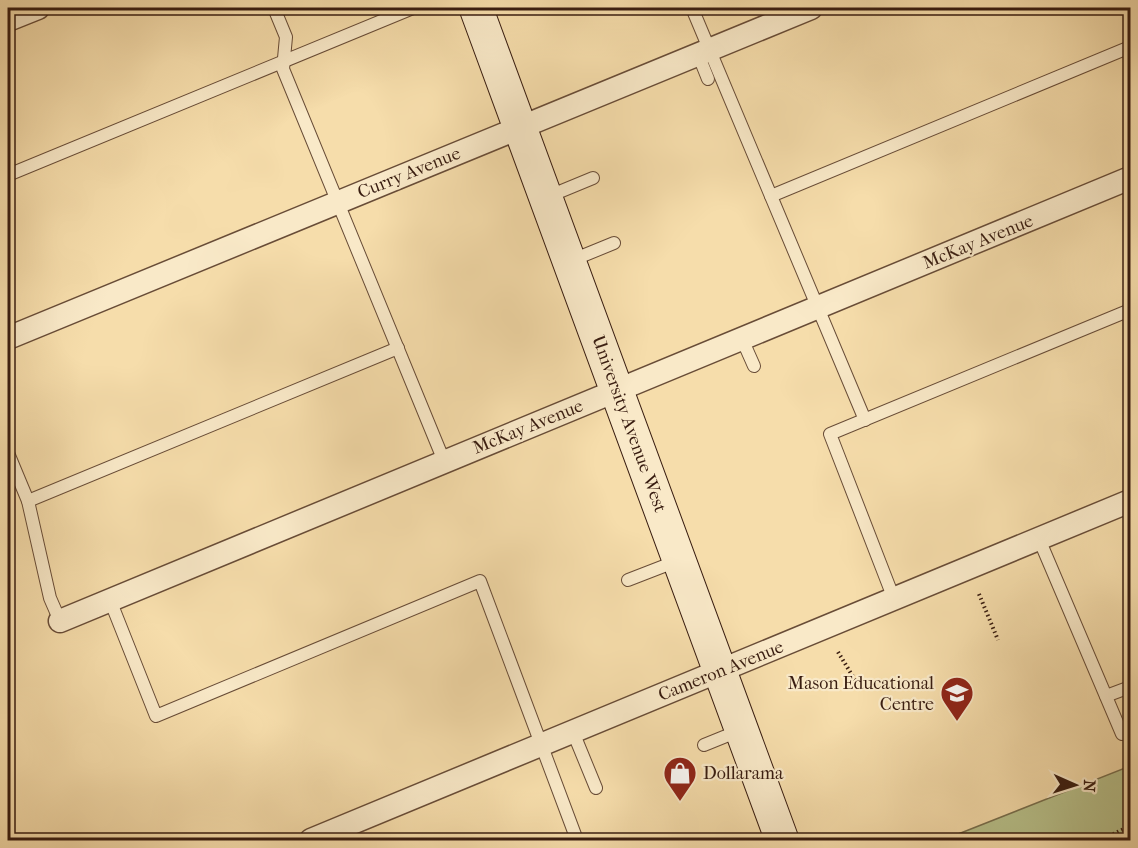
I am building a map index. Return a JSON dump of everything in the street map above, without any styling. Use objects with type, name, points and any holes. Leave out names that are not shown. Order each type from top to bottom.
[{"type":"main road","name":"University Avenue West","points":[[476,8],[782,840]]},
{"type":"street","points":[[8,20],[38,8]]},
{"type":"street","name":"Curry Avenue","points":[[8,338],[811,8]]},
{"type":"street","name":"McKay Avenue","points":[[60,621],[1131,178]]},
{"type":"street","name":"Cameron Avenue","points":[[312,840],[1131,501]]},
{"type":"lane","points":[[274,8],[286,37],[283,69],[444,462]]},
{"type":"lane","points":[[8,175],[413,8]]},
{"type":"lane","points":[[692,8],[704,52],[708,79]]},
{"type":"lane","points":[[771,196],[1131,47]]},
{"type":"lane","points":[[704,52],[771,196],[864,420]]},
{"type":"lane","points":[[546,198],[593,178]]},
{"type":"lane","points":[[569,262],[614,243]]},
{"type":"lane","points":[[894,599],[830,434],[1131,310]]},
{"type":"lane","points":[[742,339],[754,366]]},
{"type":"lane","points":[[28,501],[398,348]]},
{"type":"lane","points":[[8,453],[28,501],[50,598],[60,621]]},
{"type":"lane","points":[[1039,539],[1122,734]]},
{"type":"lane","points":[[628,580],[679,560]]},
{"type":"lane","points":[[110,600],[156,716],[480,581],[577,840]]},
{"type":"lane","points":[[1106,696],[1131,687]]},
{"type":"lane","points":[[704,745],[742,729]]},
{"type":"lane","points":[[573,732],[596,788]]},
{"type":"path","points":[[979,594],[998,640]]},
{"type":"path","points":[[838,652],[858,686]]},
{"type":"path","points":[[1101,840],[1131,826]]},
{"type":"green space","points":[[1130,766],[1130,840],[943,840]]},
{"type":"place","name":"Mason Educational Centre","points":[[957,722]]},
{"type":"place","name":"Dollarama","points":[[680,802]]}]
